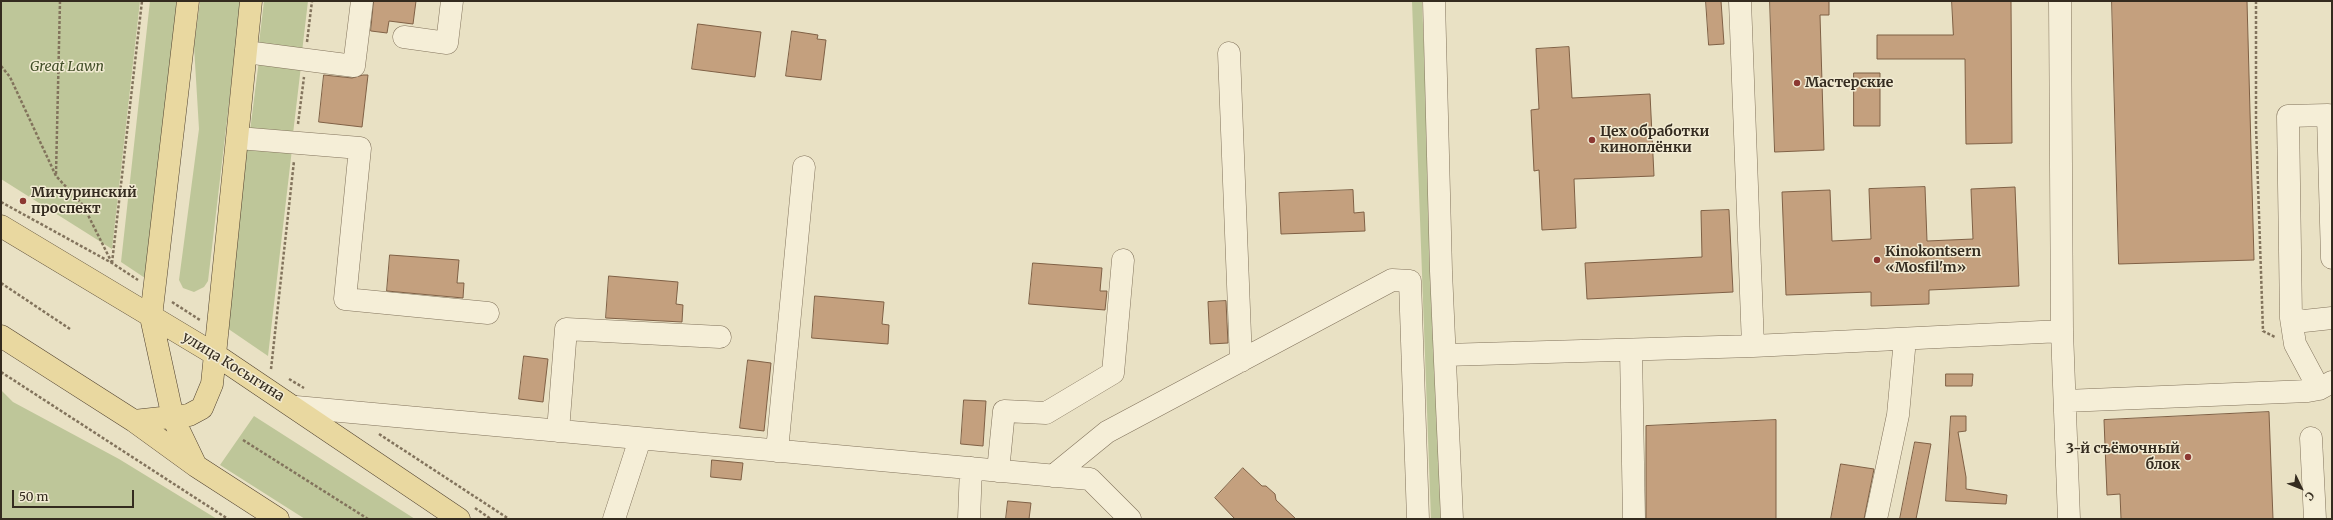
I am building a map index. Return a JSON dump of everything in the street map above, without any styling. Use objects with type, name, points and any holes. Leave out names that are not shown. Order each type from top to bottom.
[{"type":"main road","points":[[188,1],[151,317],[173,418],[196,466]]},
{"type":"main road","points":[[134,421],[173,418],[189,415],[202,408],[212,384],[219,333],[251,1]]},
{"type":"main road","name":"улица Косыгина","points":[[1,226],[216,355],[301,398],[459,519]]},
{"type":"main road","points":[[1,336],[134,421],[196,466],[278,519]]},
{"type":"street","points":[[246,52],[354,66],[362,1]]},
{"type":"street","points":[[404,37],[447,42],[452,1]]},
{"type":"street","points":[[1434,1],[1445,355],[1452,519]]},
{"type":"street","points":[[1740,1],[1753,346]]},
{"type":"street","points":[[2060,1],[2062,331],[2069,519]]},
{"type":"street","points":[[1229,53],[1241,361]]},
{"type":"street","points":[[2065,401],[2308,391],[2326,385],[2304,340],[2297,320],[2288,116],[2328,115],[2332,258]]},
{"type":"street","points":[[238,138],[360,148],[345,299],[488,313]]},
{"type":"street","points":[[777,451],[804,167]]},
{"type":"street","points":[[998,471],[1004,411],[1046,413],[1113,373],[1123,260]]},
{"type":"street","points":[[1053,476],[1107,432],[1392,280],[1410,281],[1418,519]]},
{"type":"street","points":[[2297,320],[2332,318]]},
{"type":"street","points":[[558,431],[566,329],[720,337]]},
{"type":"street","points":[[1445,355],[1753,346],[2062,331]]},
{"type":"street","points":[[1876,519],[1898,415],[1905,339]]},
{"type":"street","points":[[1631,350],[1634,519]]},
{"type":"street","points":[[301,398],[558,431],[1090,479],[1130,519]]},
{"type":"street","points":[[614,519],[640,438]]},
{"type":"street","points":[[2311,438],[2315,519]]},
{"type":"street","points":[[969,519],[971,468]]},
{"type":"path","points":[[56,176],[60,1]]},
{"type":"path","points":[[112,263],[142,1]]},
{"type":"path","points":[[271,369],[312,1]]},
{"type":"path","points":[[2256,1],[2256,126],[2263,331],[2281,340]]},
{"type":"path","points":[[1,66],[10,77],[56,176],[83,205],[112,263]]},
{"type":"path","points":[[1,202],[112,263],[219,333]]},
{"type":"path","points":[[1,282],[70,329]]},
{"type":"path","points":[[265,366],[276,372]]},
{"type":"path","points":[[1,372],[228,519]]},
{"type":"path","points":[[287,378],[301,398]]},
{"type":"path","points":[[377,432],[509,519]]},
{"type":"path","points":[[243,440],[368,519]]},
{"type":"green space","name":"Great Lawn","points":[[1,1],[140,1],[112,249],[1,179]]},
{"type":"green space","points":[[150,1],[179,1],[148,280],[121,262]]},
{"type":"green space","points":[[200,1],[241,1],[208,281],[204,287],[194,292],[183,288],[179,280],[199,129],[194,46]]},
{"type":"green space","points":[[264,1],[308,1],[302,52],[259,43]]},
{"type":"green space","points":[[1412,1],[1422,1],[1444,519],[1431,519]]},
{"type":"green space","points":[[259,60],[301,66],[293,134],[250,131]]},
{"type":"green space","points":[[247,146],[292,149],[268,356],[227,328]]},
{"type":"green space","points":[[1,390],[13,402],[119,459],[217,519],[1,519]]},
{"type":"green space","points":[[254,416],[415,519],[305,519],[220,465]]},
{"type":"building","points":[[374,1],[416,1],[413,24],[389,21],[387,33],[371,31]]},
{"type":"building","points":[[1706,1],[1721,1],[1724,44],[1709,45]]},
{"type":"building","name":"Мастерские","points":[[1770,1],[1829,1],[1829,15],[1820,15],[1824,150],[1775,152]]},
{"type":"building","points":[[1952,1],[2011,1],[2012,143],[1966,144],[1965,59],[1877,59],[1877,35],[1953,35]]},
{"type":"building","points":[[2112,1],[2247,1],[2254,260],[2119,264]]},
{"type":"building","points":[[698,24],[761,32],[755,77],[692,69]]},
{"type":"building","points":[[792,31],[818,35],[817,39],[826,40],[821,80],[786,76]]},
{"type":"building","name":"Цех обработки киноплёнки","points":[[1569,47],[1572,98],[1650,94],[1654,176],[1574,179],[1576,228],[1542,230],[1539,170],[1534,171],[1531,110],[1539,109],[1536,49]]},
{"type":"building","points":[[1854,73],[1880,73],[1880,126],[1854,126]]},
{"type":"building","points":[[324,75],[352,78],[368,75],[362,127],[319,122]]},
{"type":"building","points":[[1925,187],[1927,241],[1973,239],[1971,189],[2015,187],[2019,286],[1929,290],[1929,304],[1871,306],[1871,292],[1786,295],[1782,192],[1830,190],[1832,241],[1871,239],[1869,189]]},
{"type":"building","points":[[1353,190],[1354,213],[1364,212],[1365,231],[1281,234],[1279,193]]},
{"type":"building","points":[[1729,210],[1733,292],[1587,299],[1585,263],[1702,257],[1701,211]]},
{"type":"building","points":[[390,255],[459,260],[457,283],[464,283],[463,298],[387,291]]},
{"type":"building","points":[[1033,263],[1102,268],[1100,291],[1107,291],[1105,310],[1029,304]]},
{"type":"building","points":[[609,276],[678,282],[676,304],[683,305],[682,322],[606,318]]},
{"type":"building","points":[[815,296],[884,302],[882,324],[889,325],[888,344],[812,338]]},
{"type":"building","points":[[1226,301],[1228,343],[1210,344],[1208,302]]},
{"type":"building","points":[[524,356],[548,359],[543,402],[519,399]]},
{"type":"building","points":[[748,360],[771,363],[764,431],[740,428]]},
{"type":"building","points":[[1946,374],[1973,374],[1972,386],[1946,386]]},
{"type":"building","points":[[964,400],[986,401],[983,446],[961,444]]},
{"type":"building","name":"3-й съёмочный блок","points":[[2269,412],[2273,519],[2121,519],[2120,494],[2107,495],[2104,420]]},
{"type":"building","points":[[1951,416],[1966,416],[1966,431],[1958,432],[1966,477],[1966,489],[2007,495],[2006,504],[1946,501]]},
{"type":"building","points":[[1776,420],[1776,519],[1646,519],[1646,426]]},
{"type":"building","points":[[1915,442],[1931,444],[1916,519],[1900,519]]},
{"type":"building","points":[[712,460],[743,463],[741,480],[711,477]]},
{"type":"building","points":[[1841,464],[1874,469],[1864,519],[1831,519]]},
{"type":"building","points":[[1243,468],[1262,486],[1266,486],[1275,494],[1276,500],[1296,519],[1235,519],[1215,498]]},
{"type":"building","points":[[1008,501],[1031,503],[1029,519],[1006,519]]},
{"type":"place","name":"Мастерские","points":[[1797,83]]},
{"type":"place","name":"Цех обработки киноплёнки","points":[[1592,140]]},
{"type":"place","name":"Мичуринский проспект","points":[[23,201]]},
{"type":"place","name":"Kinokontsern «Mosfil'm»","points":[[1877,260]]},
{"type":"place","name":"3-й съёмочный блок","points":[[2188,457]]}]
